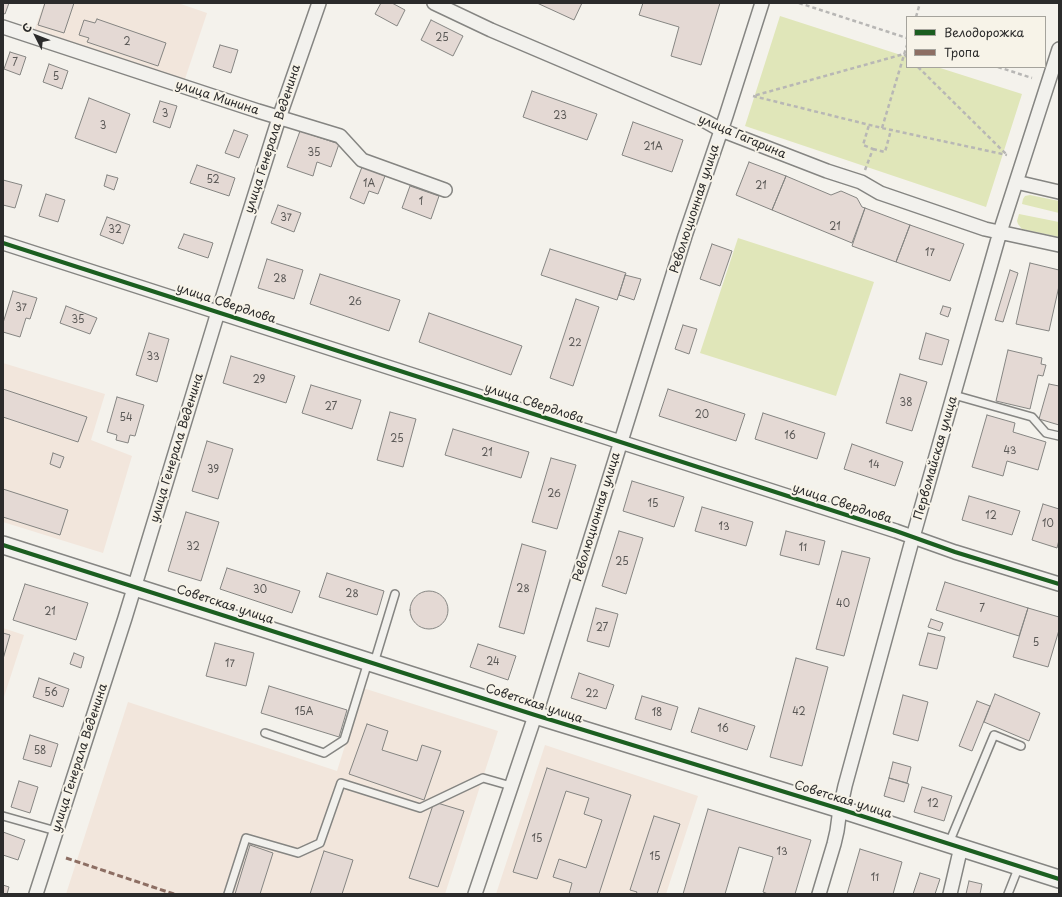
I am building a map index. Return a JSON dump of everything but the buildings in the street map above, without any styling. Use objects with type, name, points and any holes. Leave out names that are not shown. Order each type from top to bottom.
[{"type":"street","name":"улица Генерала Веденина","points":[[36,894],[135,587],[218,312],[279,118],[319,3]]},
{"type":"street","name":"улица Гагарина","points":[[434,3],[491,30],[721,130],[827,171],[861,182],[880,193],[985,229],[1059,245]]},
{"type":"street","name":"Революционная улица","points":[[475,894],[535,715],[685,236],[762,3]]},
{"type":"street","name":"улица Минина","points":[[3,27],[279,118],[340,136],[362,160],[445,190]]},
{"type":"street","name":"Первомайская улица","points":[[819,894],[834,844],[845,786],[913,537],[1000,232],[1059,49]]},
{"type":"street","points":[[1016,182],[1059,192]]},
{"type":"street","name":"улица Свердлова","points":[[3,243],[913,537],[955,552],[1059,584]]},
{"type":"street","name":"Советская улица","points":[[3,546],[1059,879]]},
{"type":"street","points":[[950,894],[955,845]]},
{"type":"lane","points":[[954,395],[1032,417],[1046,432],[1059,436]]},
{"type":"lane","points":[[265,733],[324,753],[344,740],[395,594]]},
{"type":"lane","points":[[955,845],[994,735],[1022,746]]},
{"type":"lane","points":[[228,894],[246,838],[298,853],[320,843],[341,783],[420,808],[483,778],[511,786]]},
{"type":"lane","points":[[3,816],[56,831]]},
{"type":"lane","points":[[1008,894],[1019,866]]},
{"type":"path","points":[[798,3],[906,38]]},
{"type":"path","points":[[916,16],[920,3]]},
{"type":"path","points":[[882,128],[906,48]]},
{"type":"path","points":[[904,54],[753,96],[882,128],[1007,155],[919,68]]},
{"type":"path","points":[[1001,68],[1032,78]]},
{"type":"path","points":[[870,125],[863,145],[885,152],[891,130]]},
{"type":"path","points":[[861,182],[873,149]]},
{"type":"shaded area","points":[[44,3],[178,3],[207,13],[184,82],[34,31]]},
{"type":"shaded area","points":[[3,363],[105,394],[91,440],[132,456],[103,553],[3,522]]},
{"type":"shaded area","points":[[3,628],[24,635],[3,700]]},
{"type":"shaded area","points":[[363,688],[498,731],[445,894],[66,894],[128,702],[337,771]]},
{"type":"shaded area","points":[[545,745],[698,796],[666,894],[496,894]]},
{"type":"green space","points":[[780,16],[906,57],[906,68],[940,68],[1022,94],[986,207],[745,126]]},
{"type":"green space","points":[[1030,195],[1059,201],[1059,213],[1022,204],[1025,196]]},
{"type":"green space","points":[[1019,214],[1059,222],[1059,237],[1022,229],[1017,221]]},
{"type":"green space","points":[[738,238],[874,282],[836,396],[700,353]]},
{"type":"marked path","points":[[66,858],[174,894]]},
{"type":"cycle path","points":[[3,243],[896,531],[955,552],[1059,584]]},
{"type":"cycle path","points":[[3,545],[535,715],[840,809],[1059,879]]}]
